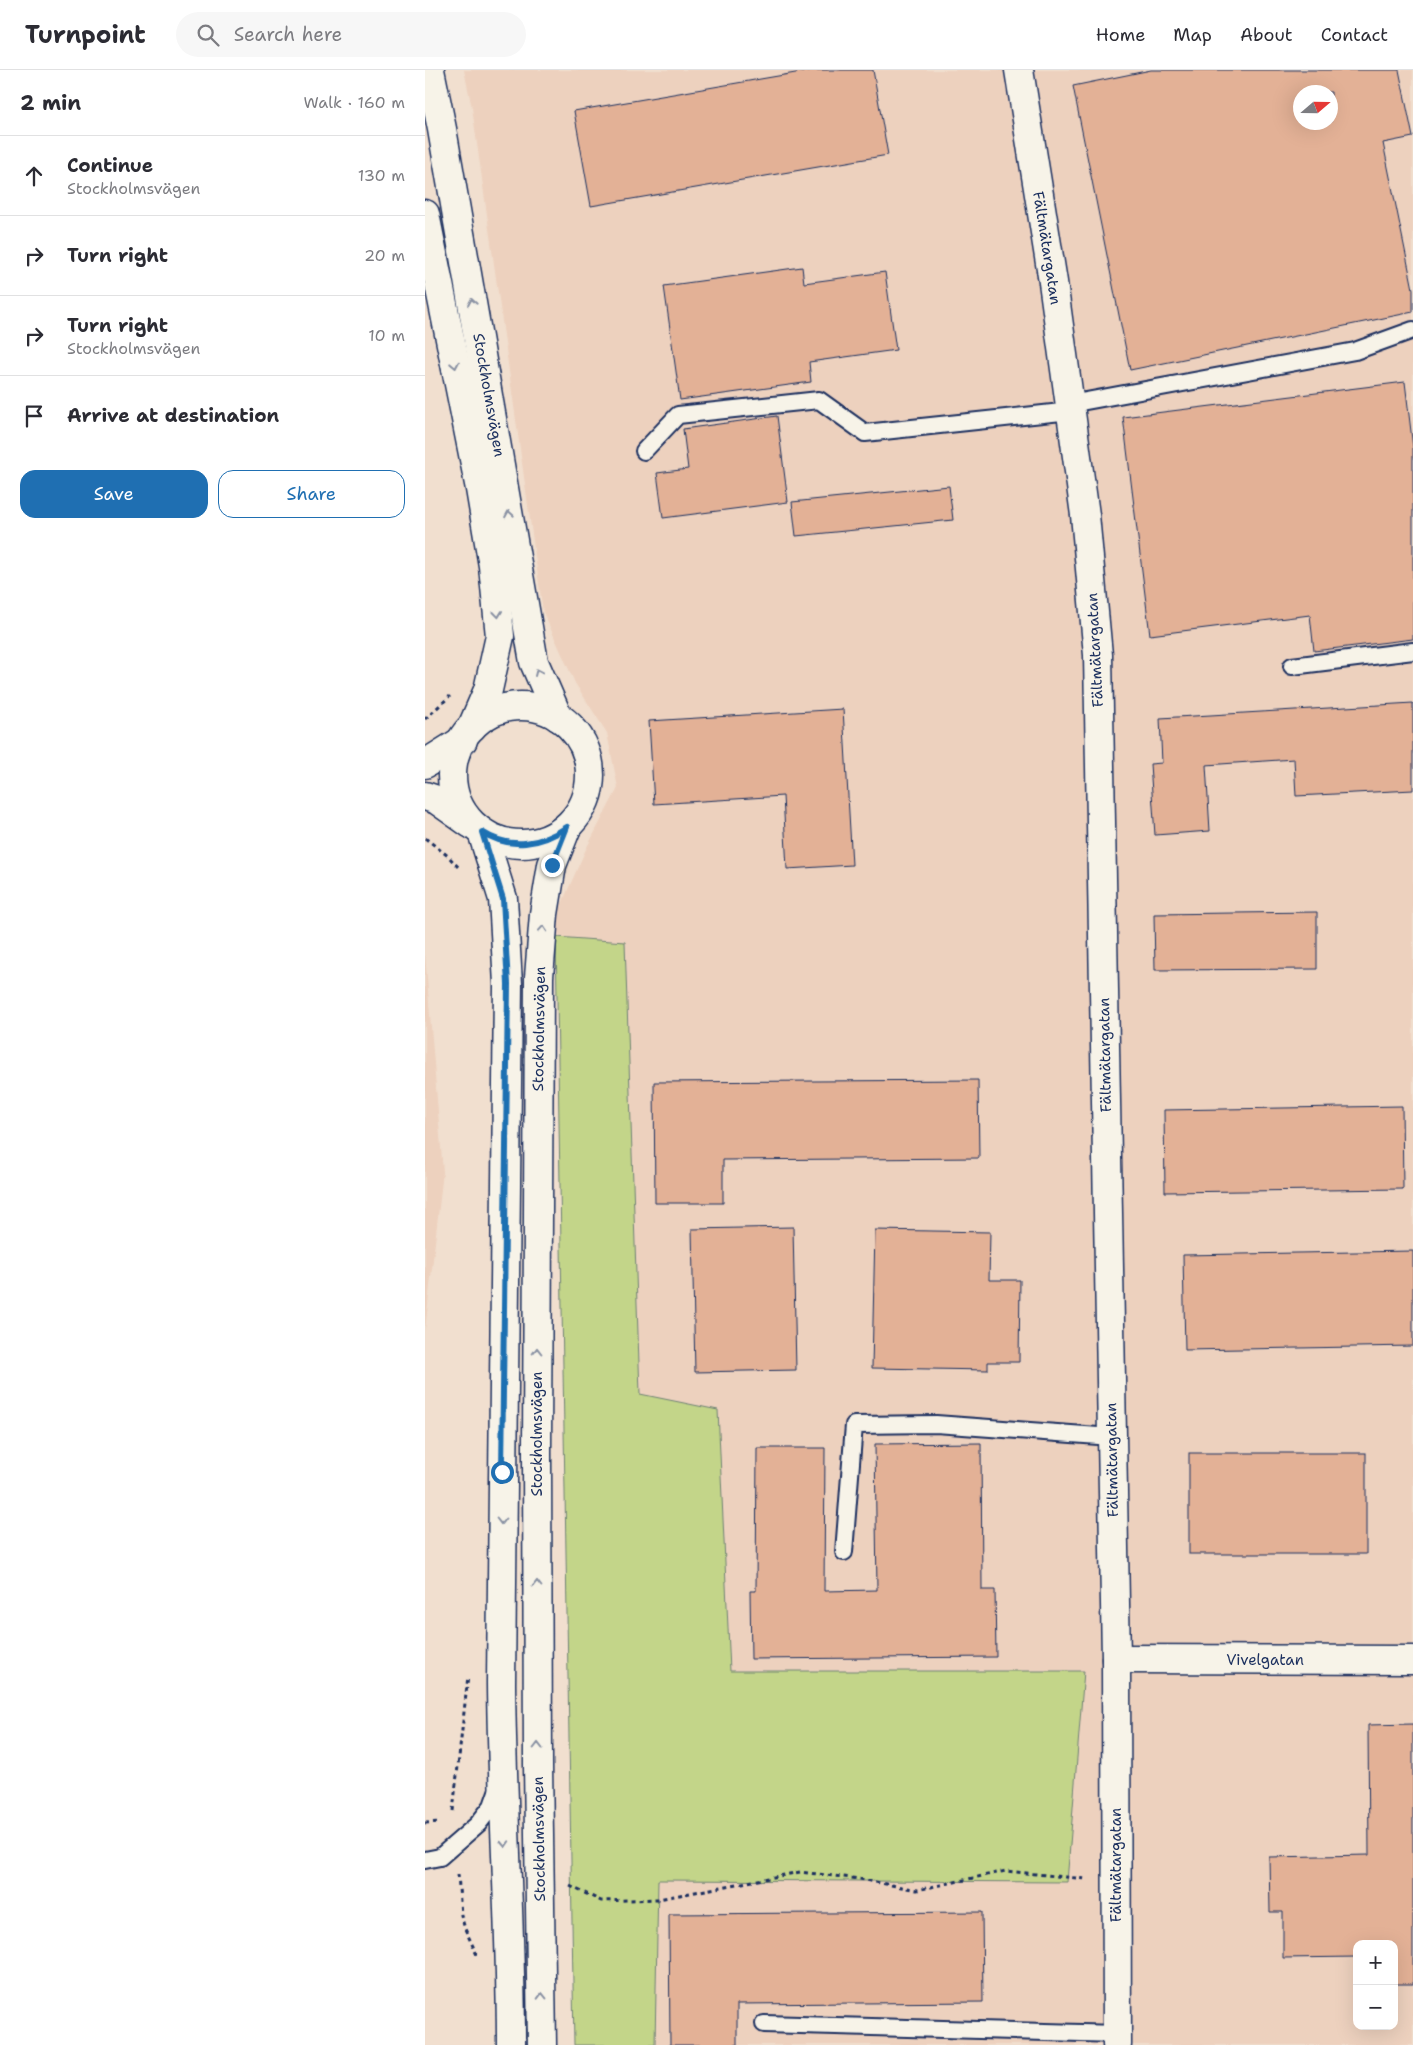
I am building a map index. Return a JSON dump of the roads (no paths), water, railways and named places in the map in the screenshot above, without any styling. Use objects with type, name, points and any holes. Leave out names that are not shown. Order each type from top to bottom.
[{"type":"main road","name":"Stockholmsvägen","points":[[430,70],[443,129],[534,662],[558,716]]},
{"type":"main road","name":"Fältmätargatan","points":[[1019,70],[1053,282],[1085,514],[1098,655],[1116,1659],[1117,2040]]},
{"type":"main road","name":"Stockholmsvägen","points":[[425,214],[480,489],[493,566],[500,636],[488,690],[468,734]]},
{"type":"main road","points":[[425,796],[437,800],[477,828],[493,839],[520,844],[535,843],[553,837],[567,827],[584,805],[589,787],[589,761],[584,746],[569,725],[558,716],[534,708],[519,706],[481,719],[468,734],[453,763],[453,787],[457,801],[477,828],[503,899],[508,984],[502,1482],[502,1778],[511,1962],[511,2045]]},
{"type":"main road","points":[[425,764],[468,734]]},
{"type":"main road","name":"Stockholmsvägen","points":[[543,2045],[539,1871],[537,1452],[539,977],[544,914],[552,865],[567,827]]},
{"type":"main road","name":"Vivelgatan","points":[[1116,1659],[1413,1660]]},
{"type":"lane","points":[[644,451],[678,415],[819,400],[865,434],[1070,407],[1355,351],[1413,330]]},
{"type":"lane","points":[[1292,666],[1413,651]]},
{"type":"lane","points":[[844,1552],[854,1425],[936,1424],[1112,1437]]},
{"type":"lane","points":[[425,1860],[440,1857],[478,1824],[492,1806],[502,1778]]},
{"type":"lane","points":[[764,2024],[1117,2040]]}]
